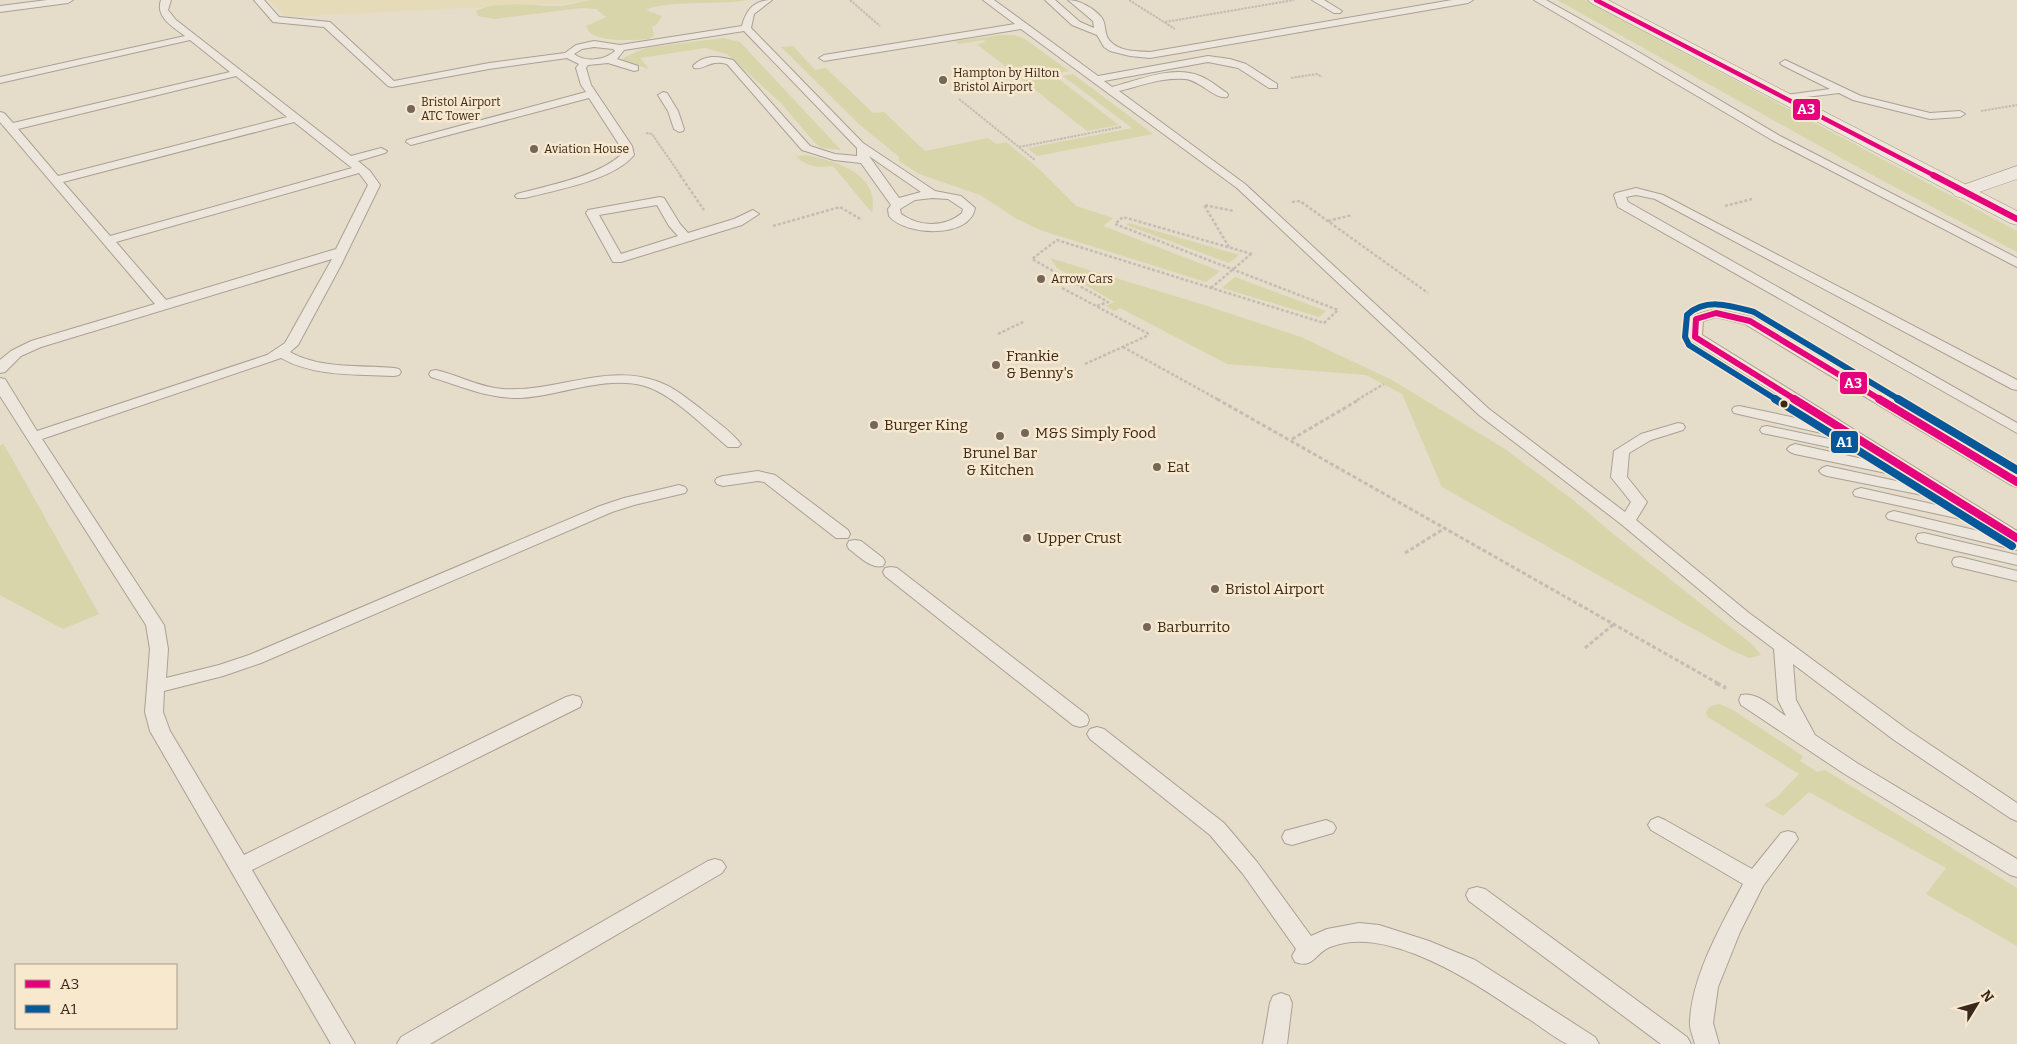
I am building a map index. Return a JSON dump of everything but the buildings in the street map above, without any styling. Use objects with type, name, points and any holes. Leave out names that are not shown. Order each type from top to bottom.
[{"type":"street","points":[[1596,0],[2017,219]]},
{"type":"street","points":[[1962,192],[2017,172]]},
{"type":"lane","points":[[0,8],[67,0]]},
{"type":"lane","points":[[33,437],[272,358],[282,353],[291,345],[341,252],[374,185],[370,177],[164,13],[163,7],[166,0]]},
{"type":"lane","points":[[260,0],[276,20],[327,24],[392,84],[489,66],[569,55],[573,49],[586,45],[602,44],[619,48],[746,28]]},
{"type":"lane","points":[[746,28],[750,13],[767,0]]},
{"type":"lane","points":[[988,0],[1241,186],[1484,412],[1627,521],[1743,618],[1901,735],[2017,813]]},
{"type":"lane","points":[[1042,0],[1043,4],[1061,17],[1098,29]]},
{"type":"lane","points":[[1050,0],[1075,20],[1075,23]]},
{"type":"lane","points":[[1063,0],[1098,29]]},
{"type":"lane","points":[[1073,0],[1098,20],[1098,29],[1103,41],[1116,50],[1132,54],[1150,55],[1468,0]]},
{"type":"lane","points":[[1317,0],[1337,11]]},
{"type":"lane","points":[[1540,0],[1627,49],[1776,138],[2017,263]]},
{"type":"lane","points":[[824,58],[1023,26]]},
{"type":"lane","points":[[746,28],[860,145],[932,194]]},
{"type":"lane","points":[[0,80],[192,37]]},
{"type":"lane","points":[[607,60],[618,54],[619,48]]},
{"type":"lane","points":[[569,55],[574,60],[586,62],[607,60],[634,68]]},
{"type":"lane","points":[[698,66],[704,60],[719,58],[730,62],[806,148],[834,156],[864,160]]},
{"type":"lane","points":[[1097,79],[1208,59],[1242,66],[1273,86]]},
{"type":"lane","points":[[521,196],[609,169],[624,160],[628,155],[626,146],[586,85],[581,68],[586,62]]},
{"type":"lane","points":[[1785,63],[1857,98],[1930,116],[1960,114]]},
{"type":"lane","points":[[11,127],[238,73]]},
{"type":"lane","points":[[1111,90],[1182,75],[1202,81],[1223,95]]},
{"type":"lane","points":[[1786,98],[1842,90]]},
{"type":"lane","points":[[411,142],[591,94]]},
{"type":"lane","points":[[663,95],[673,111],[679,129]]},
{"type":"lane","points":[[0,115],[164,306]]},
{"type":"lane","points":[[56,180],[295,118]]},
{"type":"lane","points":[[860,145],[864,160],[897,204]]},
{"type":"lane","points":[[348,160],[381,151]]},
{"type":"lane","points":[[109,240],[360,169]]},
{"type":"lane","points":[[2017,386],[1659,197],[1636,191],[1620,195],[1622,204],[2017,429]]},
{"type":"lane","points":[[932,194],[950,196],[964,202],[968,208],[968,214],[956,223],[944,226],[916,226],[902,221],[895,216],[894,209],[897,204],[908,198],[932,194]]},
{"type":"lane","points":[[686,238],[675,226],[660,202],[592,213],[617,259],[686,238],[721,227],[738,222],[753,214]]},
{"type":"lane","points":[[0,369],[6,360],[26,348],[341,252]]},
{"type":"lane","points":[[2017,482],[1750,321],[1716,313],[1696,319],[1695,337],[2017,538]]},
{"type":"lane","points":[[282,353],[290,359],[314,365],[394,372]]},
{"type":"lane","points":[[436,374],[475,388],[502,393],[545,391],[623,381],[647,382],[664,390],[733,444]]},
{"type":"lane","points":[[0,382],[33,437],[155,625],[161,641],[154,713],[160,731],[343,1044]]},
{"type":"lane","points":[[1739,410],[1851,434]]},
{"type":"lane","points":[[1627,521],[1639,502],[1619,477],[1622,451],[1646,438],[1678,427]]},
{"type":"lane","points":[[1767,430],[1885,455]]},
{"type":"lane","points":[[1795,449],[1919,477]]},
{"type":"lane","points":[[1827,471],[1952,497]]},
{"type":"lane","points":[[723,481],[758,476],[769,478],[842,534]]},
{"type":"lane","points":[[157,686],[223,670],[255,659],[606,509],[630,501],[679,490]]},
{"type":"lane","points":[[1860,493],[1993,522]]},
{"type":"lane","points":[[1894,516],[2017,545]]},
{"type":"lane","points":[[1924,538],[2017,560]]},
{"type":"lane","points":[[855,545],[1080,720]]},
{"type":"lane","points":[[1960,562],[2017,576]]},
{"type":"lane","points":[[1783,648],[1787,700],[1807,740]]},
{"type":"lane","points":[[1748,700],[1858,773],[2017,868]]},
{"type":"lane","points":[[239,867],[573,702]]},
{"type":"lane","points":[[1097,734],[1217,829],[1250,868],[1306,953],[1327,938],[1359,932],[1379,934],[1421,947],[1467,967],[1586,1044]]},
{"type":"lane","points":[[1658,825],[1755,881]]},
{"type":"lane","points":[[1292,837],[1326,828]]},
{"type":"lane","points":[[1707,1044],[1701,1023],[1707,987],[1729,932],[1755,881],[1788,839]]},
{"type":"lane","points":[[409,1044],[715,867]]},
{"type":"lane","points":[[1478,895],[1680,1044]]},
{"type":"lane","points":[[1277,1044],[1281,1003]]},
{"type":"path","points":[[1129,0],[1203,46]]},
{"type":"path","points":[[1165,22],[1295,0]]},
{"type":"path","points":[[959,99],[1034,160]]},
{"type":"path","points":[[1960,114],[2017,105]]},
{"type":"path","points":[[1019,147],[1125,127],[1119,122]]},
{"type":"path","points":[[645,133],[652,134],[711,221],[721,227]]},
{"type":"path","points":[[1290,202],[1300,201],[1428,293]]},
{"type":"path","points":[[1230,248],[1204,205],[1233,211],[1240,210]]},
{"type":"path","points":[[765,229],[840,207],[862,220]]},
{"type":"path","points":[[1327,221],[1352,215]]},
{"type":"path","points":[[1097,306],[1108,302],[1032,260],[1057,240],[1211,288],[1324,322],[1338,310],[1233,269],[1115,224],[1123,217],[1252,254],[1233,269],[1211,288]]},
{"type":"path","points":[[1062,288],[1149,334],[1085,364]]},
{"type":"path","points":[[998,334],[1026,321]]},
{"type":"path","points":[[1122,347],[1292,440],[1748,700]]},
{"type":"path","points":[[1292,440],[1384,384]]},
{"type":"path","points":[[1406,553],[1446,528]]},
{"type":"path","points":[[1585,648],[1614,624]]},
{"type":"shaded area","points":[[269,0],[626,0],[285,17]]},
{"type":"shaded area","points":[[591,0],[748,0],[654,7],[646,10],[662,16],[657,24],[652,27],[654,35],[649,39],[634,40],[614,40],[596,36],[589,32],[586,26],[606,17],[596,9],[581,8],[494,19],[478,16],[476,11],[503,5],[557,6]]},
{"type":"shaded area","points":[[1557,0],[1585,0],[2017,231],[2017,252],[1874,176]]},
{"type":"shaded area","points":[[999,35],[1014,35],[1025,39],[1069,71],[1052,74],[1119,125],[1087,131],[977,44],[986,42],[983,40],[959,44],[955,41]]},
{"type":"shaded area","points":[[723,38],[740,42],[841,150],[822,148],[815,143],[781,103],[727,54],[705,48],[640,58],[649,69],[624,61],[623,58],[645,48]]},
{"type":"shaded area","points":[[793,46],[815,70],[826,68],[873,113],[884,112],[925,151],[988,138],[996,144],[1006,142],[1038,168],[1076,206],[1113,218],[1103,226],[1220,271],[1206,282],[1040,230],[1017,219],[980,195],[919,174],[899,161],[899,157],[859,124],[781,47]]},
{"type":"shaded area","points":[[1073,74],[1153,134],[1037,156],[1028,148],[1132,128],[1063,76]]},
{"type":"shaded area","points":[[805,155],[841,165],[853,171],[869,188],[873,200],[872,213],[833,166],[813,166],[796,156]]},
{"type":"shaded area","points":[[1129,223],[1239,255],[1229,263],[1126,225]]},
{"type":"shaded area","points":[[1050,258],[1301,337],[1392,380],[1505,449],[1573,500],[1753,645],[1761,655],[1749,658],[1731,650],[1442,487],[1402,394],[1366,375],[1227,364],[1120,308],[1114,311],[1106,306],[1114,302],[1057,268]]},
{"type":"shaded area","points":[[1235,277],[1326,311],[1319,317],[1222,288]]},
{"type":"shaded area","points":[[3,444],[99,614],[63,629],[0,595],[0,446]]},
{"type":"shaded area","points":[[1720,704],[1733,710],[1803,756],[1800,761],[1817,772],[1825,770],[2017,888],[2017,946],[1926,894],[1946,868],[1809,792],[1783,816],[1764,805],[1776,798],[1799,774],[1708,717],[1706,713],[1709,707]]},
{"type":"transit line","name":"A3","points":[[1596,0],[2017,219]]},
{"type":"transit line","name":"A1","points":[[2012,546],[1689,345],[1685,337],[1687,315],[1693,309],[1710,304],[1719,304],[1754,312],[2017,470]]},
{"type":"transit line","name":"A3","points":[[2017,482],[1750,321],[1716,313],[1696,319],[1695,337],[2017,538]]},
{"type":"place","name":"Hampton by Hilton Bristol Airport","points":[[943,80]]},
{"type":"place","name":"Bristol Airport ATC Tower","points":[[411,109]]},
{"type":"place","name":"Aviation House","points":[[534,149]]},
{"type":"place","name":"Arrow Cars","points":[[1041,279]]},
{"type":"place","name":"Frankie & Benny's","points":[[996,365]]},
{"type":"place","name":"Burger King","points":[[874,425]]},
{"type":"place","name":"M&S Simply Food","points":[[1025,433]]},
{"type":"place","name":"Brunel Bar & Kitchen","points":[[1000,436]]},
{"type":"place","name":"Eat","points":[[1157,467]]},
{"type":"place","name":"Upper Crust","points":[[1027,538]]},
{"type":"place","name":"Bristol Airport","points":[[1215,589]]},
{"type":"place","name":"Barburrito","points":[[1147,627]]}]
